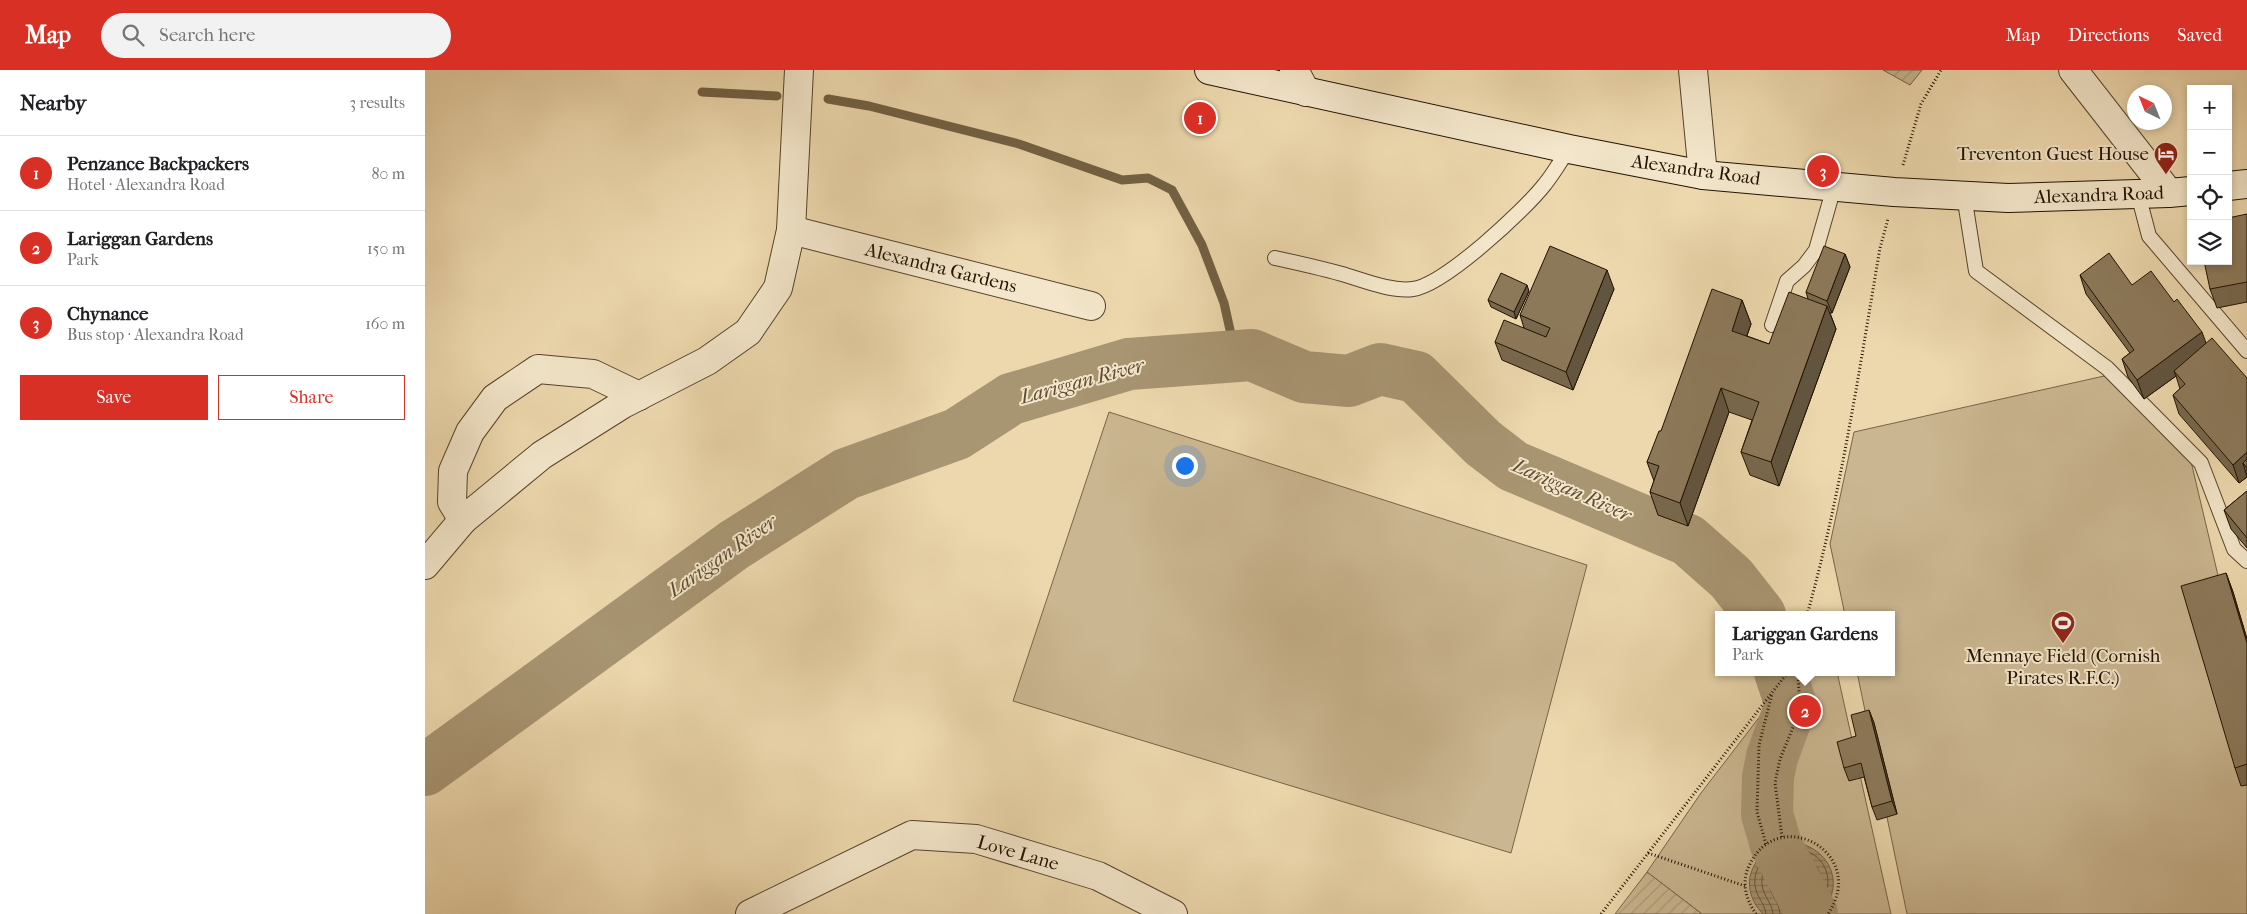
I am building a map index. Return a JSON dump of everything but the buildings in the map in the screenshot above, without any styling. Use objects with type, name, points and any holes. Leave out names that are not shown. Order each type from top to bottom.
[{"type":"street","points":[[425,565],[463,520],[542,455],[639,396],[707,361],[748,332],[778,288],[791,230],[799,70]]},
{"type":"street","name":"Alexandra Road","points":[[1209,70],[1300,81],[1569,149],[1703,175],[1894,192],[2008,198],[2180,192]]},
{"type":"street","points":[[1693,70],[1703,175]]},
{"type":"street","points":[[2073,70],[2180,192]]},
{"type":"street","points":[[2232,186],[2247,184]]},
{"type":"street","name":"Alexandra Gardens","points":[[791,230],[1091,306]]},
{"type":"street","points":[[463,520],[452,502],[453,472],[470,432],[495,398],[502,393],[538,369],[593,374],[639,396]]},
{"type":"street","name":"Love Lane","points":[[750,914],[912,835],[976,839],[1099,876],[1173,914]]},
{"type":"lane","points":[[1275,258],[1389,286],[1411,289],[1428,285],[1446,274],[1468,256],[1522,207],[1545,184],[1569,149]]},
{"type":"lane","points":[[1771,326],[1787,281],[1804,266],[1816,250],[1834,187]]},
{"type":"lane","points":[[2138,194],[2149,236],[2247,351]]},
{"type":"lane","points":[[1964,195],[1977,271],[2107,368],[2201,463],[2234,549],[2247,561]]},
{"type":"path","points":[[1808,611],[1824,554],[1847,445],[1880,248],[1894,192],[1921,104],[1941,70]]},
{"type":"path","points":[[1601,914],[1785,676]]},
{"type":"path","points":[[1780,838],[1775,783],[1780,758],[1800,710],[1798,676]]},
{"type":"path","points":[[1768,843],[1757,812],[1759,745],[1773,691]]},
{"type":"path","points":[[1755,914],[1747,900],[1745,886],[1747,870],[1754,855],[1768,843],[1780,838],[1797,836],[1811,840],[1824,848],[1834,860],[1839,874],[1839,889],[1835,904],[1828,914]]},
{"type":"path","points":[[1648,853],[1745,886]]},
{"type":"shaded area","points":[[1883,70],[1922,70],[1910,85]]},
{"type":"shaded area","name":"Mennaye Field (Cornish Pirates R.F.C.)","points":[[2113,374],[2189,453],[2247,698],[2247,914],[1907,914],[1858,676],[1895,676],[1895,611],[1844,611],[1830,544],[1854,432]]},
{"type":"shaded area","points":[[1109,412],[1587,565],[1511,853],[1013,701]]},
{"type":"shaded area","points":[[1791,676],[1838,676],[1891,914],[1702,914],[1647,872],[1701,793]]},
{"type":"shaded area","points":[[1647,872],[1702,914],[1615,914]]},
{"type":"water","points":[[1794,842],[1807,846],[1817,852],[1831,869],[1833,880],[1828,903],[1820,914],[1763,914],[1754,902],[1750,891],[1750,879],[1753,868],[1759,858],[1769,850]]},
{"type":"waterway","points":[[702,92],[777,96]]},
{"type":"waterway","points":[[828,99],[869,106],[1019,144],[1122,180],[1148,178],[1172,190],[1202,245],[1224,303],[1232,339],[1252,355]]},
{"type":"waterway","name":"Lariggan River","points":[[425,770],[734,545],[846,474],[957,434],[1011,399],[1129,364],[1252,355],[1304,377],[1349,381],[1380,369],[1416,377],[1483,443],[1513,466],[1688,540],[1731,578],[1757,611]]},
{"type":"waterway","name":"Lariggan River","points":[[1781,676],[1791,705],[1772,757],[1768,777],[1767,814],[1776,845],[1812,914]]},
{"type":"place","name":"Penzance Backpackers","points":[[1200,118]]},
{"type":"place","name":"Chynance","points":[[1823,171]]},
{"type":"place","name":"Treventon Guest House","points":[[2166,175]]},
{"type":"place","name":"Mennaye Field (Cornish Pirates R.F.C.)","points":[[2063,644]]},
{"type":"place","name":"Lariggan Gardens","points":[[1805,711]]}]
